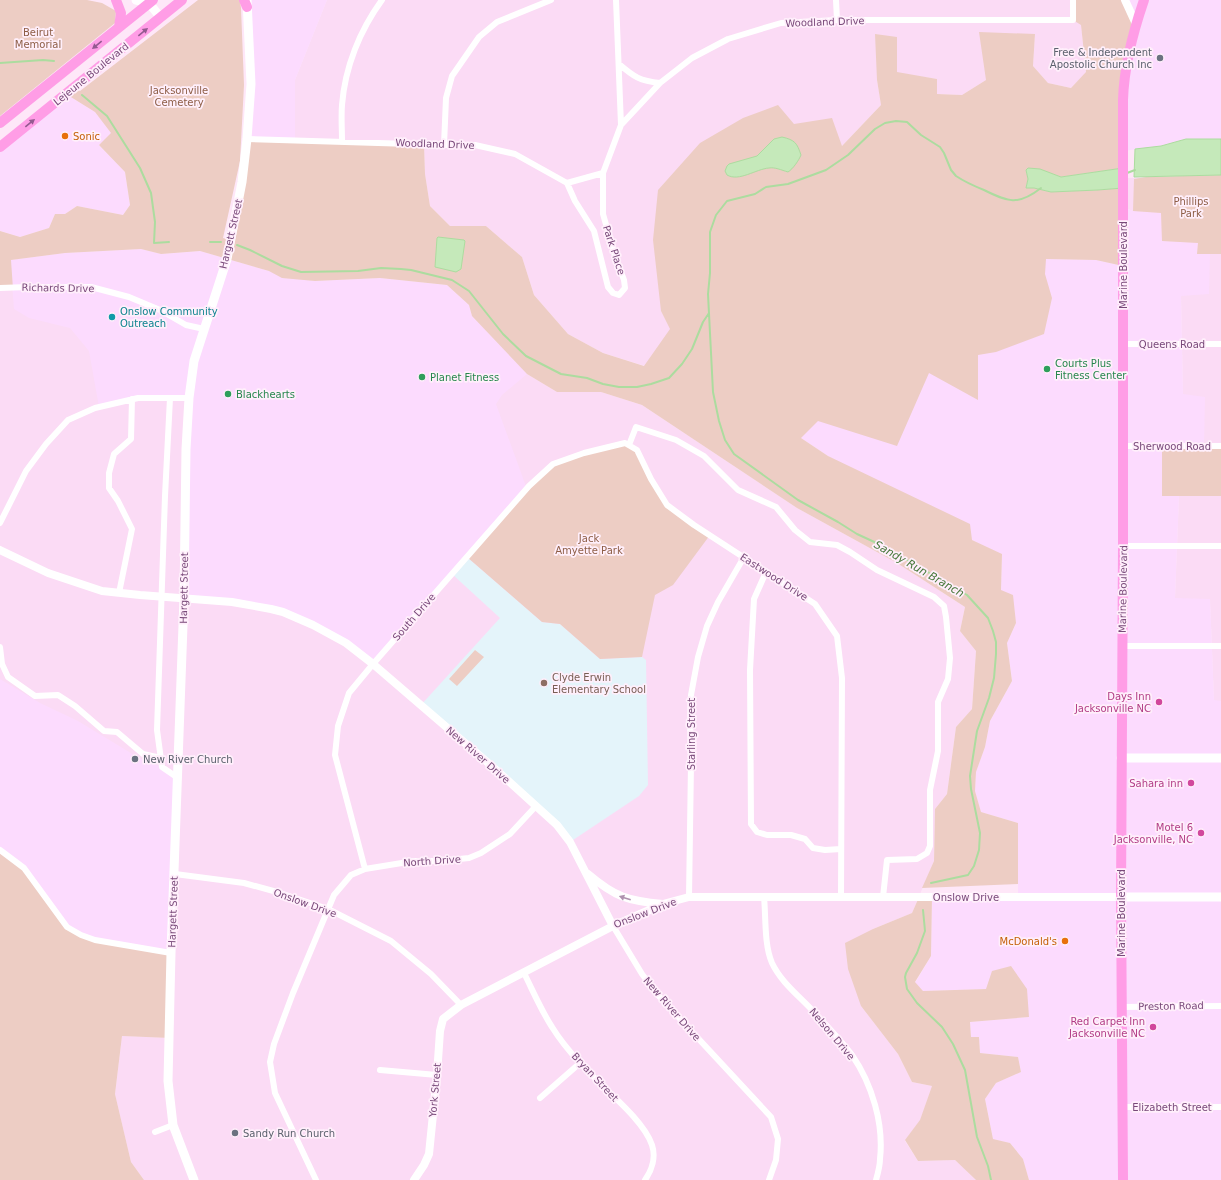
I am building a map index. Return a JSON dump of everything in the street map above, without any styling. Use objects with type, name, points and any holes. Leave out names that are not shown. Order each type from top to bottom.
[{"type":"main road","points":[[116,0],[121,13],[119,28]]},
{"type":"main road","points":[[136,0],[151,2],[161,18]]},
{"type":"main road","name":"Lejeune Boulevard","points":[[0,147],[182,0]]},
{"type":"main road","name":"Marine Boulevard","points":[[1123,1180],[1121,758],[1123,546],[1123,95],[1130,48],[1144,0]]},
{"type":"main road","name":"Lejeune Boulevard","points":[[0,123],[151,2]]},
{"type":"main road","name":"Hargett Street","points":[[194,1180],[173,1125],[168,1081],[171,953],[184,598],[186,449],[189,398],[194,360],[227,259],[242,182],[251,84],[246,2]]},
{"type":"main road","points":[[1121,758],[1221,758]]},
{"type":"main road","name":"Onslow Drive","points":[[1121,897],[1221,897]]},
{"type":"street","points":[[342,141],[342,105],[349,64],[370,17],[382,0]]},
{"type":"street","points":[[444,145],[446,98],[452,76],[479,37],[497,22],[551,0]]},
{"type":"street","points":[[616,0],[621,125]]},
{"type":"street","points":[[836,0],[837,20]]},
{"type":"street","name":"Woodland Drive","points":[[603,173],[621,125],[660,83],[692,58],[728,40],[781,23],[837,20],[1073,20],[1073,0]]},
{"type":"street","points":[[1125,0],[1136,24]]},
{"type":"street","points":[[619,64],[635,77],[647,82],[660,83]]},
{"type":"street","name":"Woodland Drive","points":[[247,139],[475,145],[515,154],[567,184]]},
{"type":"street","points":[[567,184],[603,173]]},
{"type":"street","name":"Park Place","points":[[567,184],[575,201],[594,231],[608,287],[613,293],[618,295],[625,288],[624,280],[615,256],[603,214],[603,173]]},
{"type":"street","name":"Richards Drive","points":[[0,288],[91,286],[129,297],[160,310],[186,325],[204,329]]},
{"type":"street","name":"Queens Road","points":[[1123,344],[1221,344]]},
{"type":"street","points":[[170,398],[157,730],[162,767],[178,778]]},
{"type":"street","points":[[0,523],[26,471],[46,444],[68,420],[95,408],[132,399],[189,398]]},
{"type":"street","points":[[118,593],[132,529],[118,501],[109,488],[109,473],[114,454],[131,439],[132,399]]},
{"type":"street","points":[[627,444],[636,427],[676,440],[704,456],[738,490],[776,507],[795,530],[810,542],[837,545],[877,570],[934,597],[944,606],[950,658],[948,679],[938,702],[938,751],[930,790],[930,846],[927,853],[918,859],[886,860],[883,897]]},
{"type":"street","name":"Eastwood Drive","points":[[627,444],[637,450],[651,479],[667,505],[694,525],[815,604],[837,636],[842,678],[841,897]]},
{"type":"street","name":"South Drive","points":[[365,869],[335,755],[338,726],[349,693],[530,486],[553,464],[584,453],[627,444]]},
{"type":"street","name":"Sherwood Road","points":[[1123,446],[1221,446]]},
{"type":"street","points":[[1123,546],[1221,546]]},
{"type":"street","name":"New River Drive","points":[[0,550],[48,573],[102,591],[232,602],[282,612],[313,625],[346,643],[373,664],[536,806],[556,825],[570,842],[613,926],[642,974],[657,994],[771,1117],[778,1139],[776,1160],[769,1180]]},
{"type":"street","name":"Starling Street","points":[[689,897],[691,695],[698,657],[707,626],[718,602],[744,558]]},
{"type":"street","points":[[766,572],[754,599],[750,670],[751,824],[757,832],[767,835],[791,835],[804,839],[813,848],[825,850],[841,849]]},
{"type":"street","points":[[1122,646],[1221,646]]},
{"type":"street","points":[[0,647],[2,664],[8,677],[36,696],[58,695],[75,706],[104,731],[117,732],[143,754],[161,758]]},
{"type":"street","name":"North Drive","points":[[328,909],[334,894],[351,875],[365,869],[414,861],[440,861],[469,858],[481,853],[510,834],[536,806]]},
{"type":"street","points":[[0,850],[24,868],[67,927],[81,935],[95,940],[171,953]]},
{"type":"street","points":[[584,870],[603,886],[621,897],[640,902],[663,904]]},
{"type":"street","name":"Onslow Drive","points":[[175,874],[244,883],[328,909],[392,941],[431,974],[461,1005],[613,926],[663,904],[689,897],[1121,897]]},
{"type":"street","name":"Nelson Drive","points":[[764,897],[768,948],[772,963],[785,982],[812,1010],[851,1055],[870,1092],[879,1119],[880,1132],[880,1159],[876,1180]]},
{"type":"street","points":[[316,1180],[275,1093],[270,1062],[274,1044],[293,993],[328,909]]},
{"type":"street","name":"Bryan Street","points":[[524,973],[552,1027],[580,1063],[638,1122],[648,1136],[653,1147],[653,1161],[650,1172],[645,1180]]},
{"type":"street","name":"York Street","points":[[414,1180],[429,1154],[440,1031],[443,1019],[461,1005]]},
{"type":"street","name":"Preston Road","points":[[1121,1007],[1221,1006]]},
{"type":"street","points":[[540,1098],[580,1063]]},
{"type":"street","points":[[380,1070],[437,1075]]},
{"type":"street","name":"Elizabeth Street","points":[[1123,1107],[1221,1107]]},
{"type":"street","points":[[156,1132],[173,1125]]},
{"type":"shaded area","points":[[246,0],[327,0],[295,80],[295,140],[247,139]]},
{"type":"shaded area","points":[[327,0],[1073,0],[1073,20],[1081,24],[1086,73],[1071,88],[1048,83],[1033,66],[1035,34],[986,80],[962,95],[937,94],[937,79],[897,73],[877,80],[881,105],[841,147],[661,311],[671,329],[645,366],[603,353],[568,334],[534,295],[522,257],[486,226],[450,226],[430,206],[425,174],[424,144],[295,140],[295,80]]},
{"type":"shaded area","points":[[1125,0],[1221,0],[1221,139],[1186,139],[1161,146],[1123,151]]},
{"type":"shaded area","points":[[66,94],[95,112],[112,134],[99,145],[125,172],[130,205],[123,215],[77,206],[65,214],[55,214],[49,228],[20,237],[0,231],[0,147]]},
{"type":"shaded area","points":[[782,137],[790,139],[795,143],[801,155],[796,164],[788,172],[771,168],[737,177],[727,175],[725,171],[729,164],[757,156],[774,139]]},
{"type":"shaded area","points":[[1186,139],[1221,139],[1221,175],[1134,177],[1135,149],[1161,146]]},
{"type":"shaded area","points":[[1028,168],[1040,169],[1061,177],[1123,168],[1123,188],[1051,192],[1034,188],[1026,188],[1028,179],[1026,170]]},
{"type":"shaded area","points":[[1221,175],[1221,701],[1214,701],[1210,599],[1175,599],[1183,394],[1181,295],[1162,241],[1133,211],[1123,207],[1123,178]]},
{"type":"shaded area","points":[[1123,207],[1133,211],[1161,213],[1162,241],[1198,243],[1197,254],[1210,254],[1209,294],[1181,296],[1183,394],[1205,397],[1204,446],[1162,496],[1179,496],[1175,598],[1210,599],[1214,700],[1221,701],[1221,1180],[1029,1180],[1023,1159],[1010,1143],[993,1139],[985,1099],[996,1083],[1021,1072],[1018,1057],[980,1053],[979,1037],[971,1037],[970,1022],[1029,1017],[986,989],[923,991],[915,983],[931,956],[932,897],[1018,897],[1018,823],[981,812],[975,791],[976,772],[985,747],[990,721],[1012,681],[1007,643],[1016,623],[1001,590],[1002,555],[972,540],[828,456],[801,438],[770,245],[1045,259],[1096,260],[1123,266]]},
{"type":"shaded area","points":[[438,237],[465,241],[461,269],[456,272],[435,267]]},
{"type":"shaded area","points":[[141,249],[161,254],[200,251],[269,271],[282,278],[315,281],[380,278],[447,285],[469,305],[472,316],[527,374],[502,395],[496,404],[527,489],[373,664],[346,643],[283,612],[184,598],[189,398],[138,398],[99,407],[89,351],[70,328],[29,318],[14,309],[10,260],[65,253]]},
{"type":"shaded area","points":[[269,271],[472,316],[527,374],[557,392],[601,392],[642,405],[797,508],[897,563],[965,607],[960,631],[976,651],[972,709],[956,727],[947,794],[935,809],[934,861],[912,913],[873,929],[861,1006],[898,1054],[912,1082],[932,1086],[920,1121],[905,1141],[918,1161],[955,1160],[976,1180],[144,1180],[131,1162],[115,1094],[122,1036],[170,1038],[0,850],[0,288]]},
{"type":"shaded area","name":"Clyde Erwin Elementary School","points":[[467,557],[542,622],[560,624],[600,659],[642,657],[646,660],[648,785],[639,796],[570,842],[556,825],[421,705],[500,618],[452,574]]},
{"type":"shaded area","points":[[0,679],[40,703],[78,721],[139,758],[162,767],[178,778],[171,953],[95,940],[67,927],[0,850]]},
{"type":"green space","name":"Beirut Memorial","points":[[0,0],[87,0],[102,3],[116,11],[115,23],[0,116]]},
{"type":"green space","name":"Jacksonville Cemetery","points":[[198,0],[240,0],[241,8],[244,85],[240,161],[223,238],[230,240],[247,139],[424,144],[425,174],[430,206],[450,226],[486,226],[522,257],[534,295],[568,334],[603,353],[644,366],[670,329],[661,311],[653,240],[658,190],[700,143],[743,118],[778,105],[794,124],[832,118],[842,146],[881,105],[877,80],[875,34],[897,37],[897,72],[937,79],[937,94],[962,95],[986,80],[979,32],[1035,34],[1033,66],[1048,83],[1071,88],[1086,72],[1081,25],[1073,20],[1073,0],[1125,0],[1136,24],[1130,48],[1123,168],[1061,177],[1026,170],[1028,179],[1026,188],[1034,188],[1051,192],[1123,188],[1123,266],[1096,260],[1046,259],[1045,274],[1052,298],[1044,334],[996,352],[978,355],[978,400],[929,373],[897,446],[818,421],[801,438],[828,456],[970,524],[972,540],[1002,554],[1001,590],[1013,595],[1016,623],[1007,643],[1012,681],[990,721],[985,747],[976,772],[975,791],[981,812],[1018,823],[1018,884],[922,888],[934,861],[935,809],[947,794],[956,727],[972,709],[976,651],[960,631],[965,607],[897,563],[797,508],[642,405],[601,392],[557,392],[527,374],[472,316],[469,305],[447,285],[380,278],[315,281],[282,278],[269,271],[200,251],[161,254],[141,249],[65,253],[11,260],[13,289],[0,288],[0,231],[20,237],[49,228],[55,214],[65,214],[77,206],[123,215],[130,205],[125,172],[99,145],[111,133],[95,112],[66,94],[74,87],[80,91]]},
{"type":"green space","name":"Phillips Park","points":[[1221,175],[1221,254],[1197,254],[1198,243],[1162,241],[1161,213],[1133,211],[1134,179],[1146,177]]},
{"type":"green space","name":"Jack Amyette Park","points":[[625,443],[637,450],[667,505],[710,535],[673,585],[655,595],[642,657],[600,659],[560,624],[542,622],[467,557],[553,464]]},
{"type":"green space","points":[[1162,446],[1221,446],[1221,496],[1162,496]]},
{"type":"green space","points":[[475,650],[484,657],[457,686],[449,679]]},
{"type":"green space","points":[[0,850],[24,868],[67,927],[81,935],[171,953],[170,1038],[122,1036],[115,1094],[131,1162],[144,1180],[0,1180]]},
{"type":"green space","points":[[919,897],[932,897],[931,956],[915,982],[923,991],[986,989],[992,971],[1011,966],[1027,989],[1029,1017],[970,1022],[971,1037],[979,1037],[980,1053],[1018,1057],[1021,1072],[996,1083],[985,1099],[993,1139],[1010,1143],[1023,1159],[1029,1180],[976,1180],[955,1160],[918,1161],[905,1140],[920,1120],[932,1086],[912,1082],[898,1054],[861,1006],[848,969],[845,943],[873,929],[912,913]]},
{"type":"waterway","points":[[0,63],[43,60],[54,61]]},
{"type":"waterway","points":[[82,95],[107,116],[140,168],[151,193],[155,222],[154,243],[169,242]]},
{"type":"waterway","name":"Sandy Run Branch","points":[[931,883],[968,875],[974,866],[979,850],[980,833],[971,789],[970,776],[977,731],[989,698],[994,678],[996,642],[993,631],[988,618],[967,595],[883,546],[857,534],[798,500],[734,454],[725,440],[719,421],[713,392],[708,294],[710,273],[710,232],[716,215],[727,201],[755,194],[766,187],[788,184],[826,170],[848,155],[875,129],[885,123],[896,121],[907,122],[921,135],[940,147],[951,170],[956,176],[973,185],[1000,197],[1013,200],[1026,198],[1041,188]]},
{"type":"waterway","points":[[1127,173],[1135,170]]},
{"type":"waterway","points":[[210,242],[221,242]]},
{"type":"waterway","points":[[237,245],[282,266],[301,272],[358,271],[381,268],[401,269],[452,280],[469,291],[503,334],[526,356],[561,374],[587,378],[603,384],[619,387],[637,387],[669,378],[682,364],[692,349],[703,322],[709,313]]},
{"type":"waterway","name":"Sandy Run Branch","points":[[923,910],[925,931],[917,953],[906,973],[905,977],[907,989],[917,1003],[942,1027],[953,1044],[965,1070],[977,1137],[988,1166],[991,1180]]},
{"type":"place","name":"Free & Independent Apostolic Church Inc","points":[[1160,58]]},
{"type":"place","name":"Sonic","points":[[65,136]]},
{"type":"place","name":"Onslow Community Outreach","points":[[112,317]]},
{"type":"place","name":"Courts Plus Fitness Center","points":[[1047,369]]},
{"type":"place","name":"Planet Fitness","points":[[422,377]]},
{"type":"place","name":"Blackhearts","points":[[228,394]]},
{"type":"place","name":"Clyde Erwin Elementary School","points":[[544,683]]},
{"type":"place","name":"Days Inn Jacksonville NC","points":[[1159,702]]},
{"type":"place","name":"New River Church","points":[[135,759]]},
{"type":"place","name":"Sahara inn","points":[[1191,783]]},
{"type":"place","name":"Motel 6 Jacksonville, NC","points":[[1201,833]]},
{"type":"place","name":"McDonald's","points":[[1065,941]]},
{"type":"place","name":"Red Carpet Inn Jacksonville NC","points":[[1153,1027]]},
{"type":"place","name":"Sandy Run Church","points":[[235,1133]]}]
